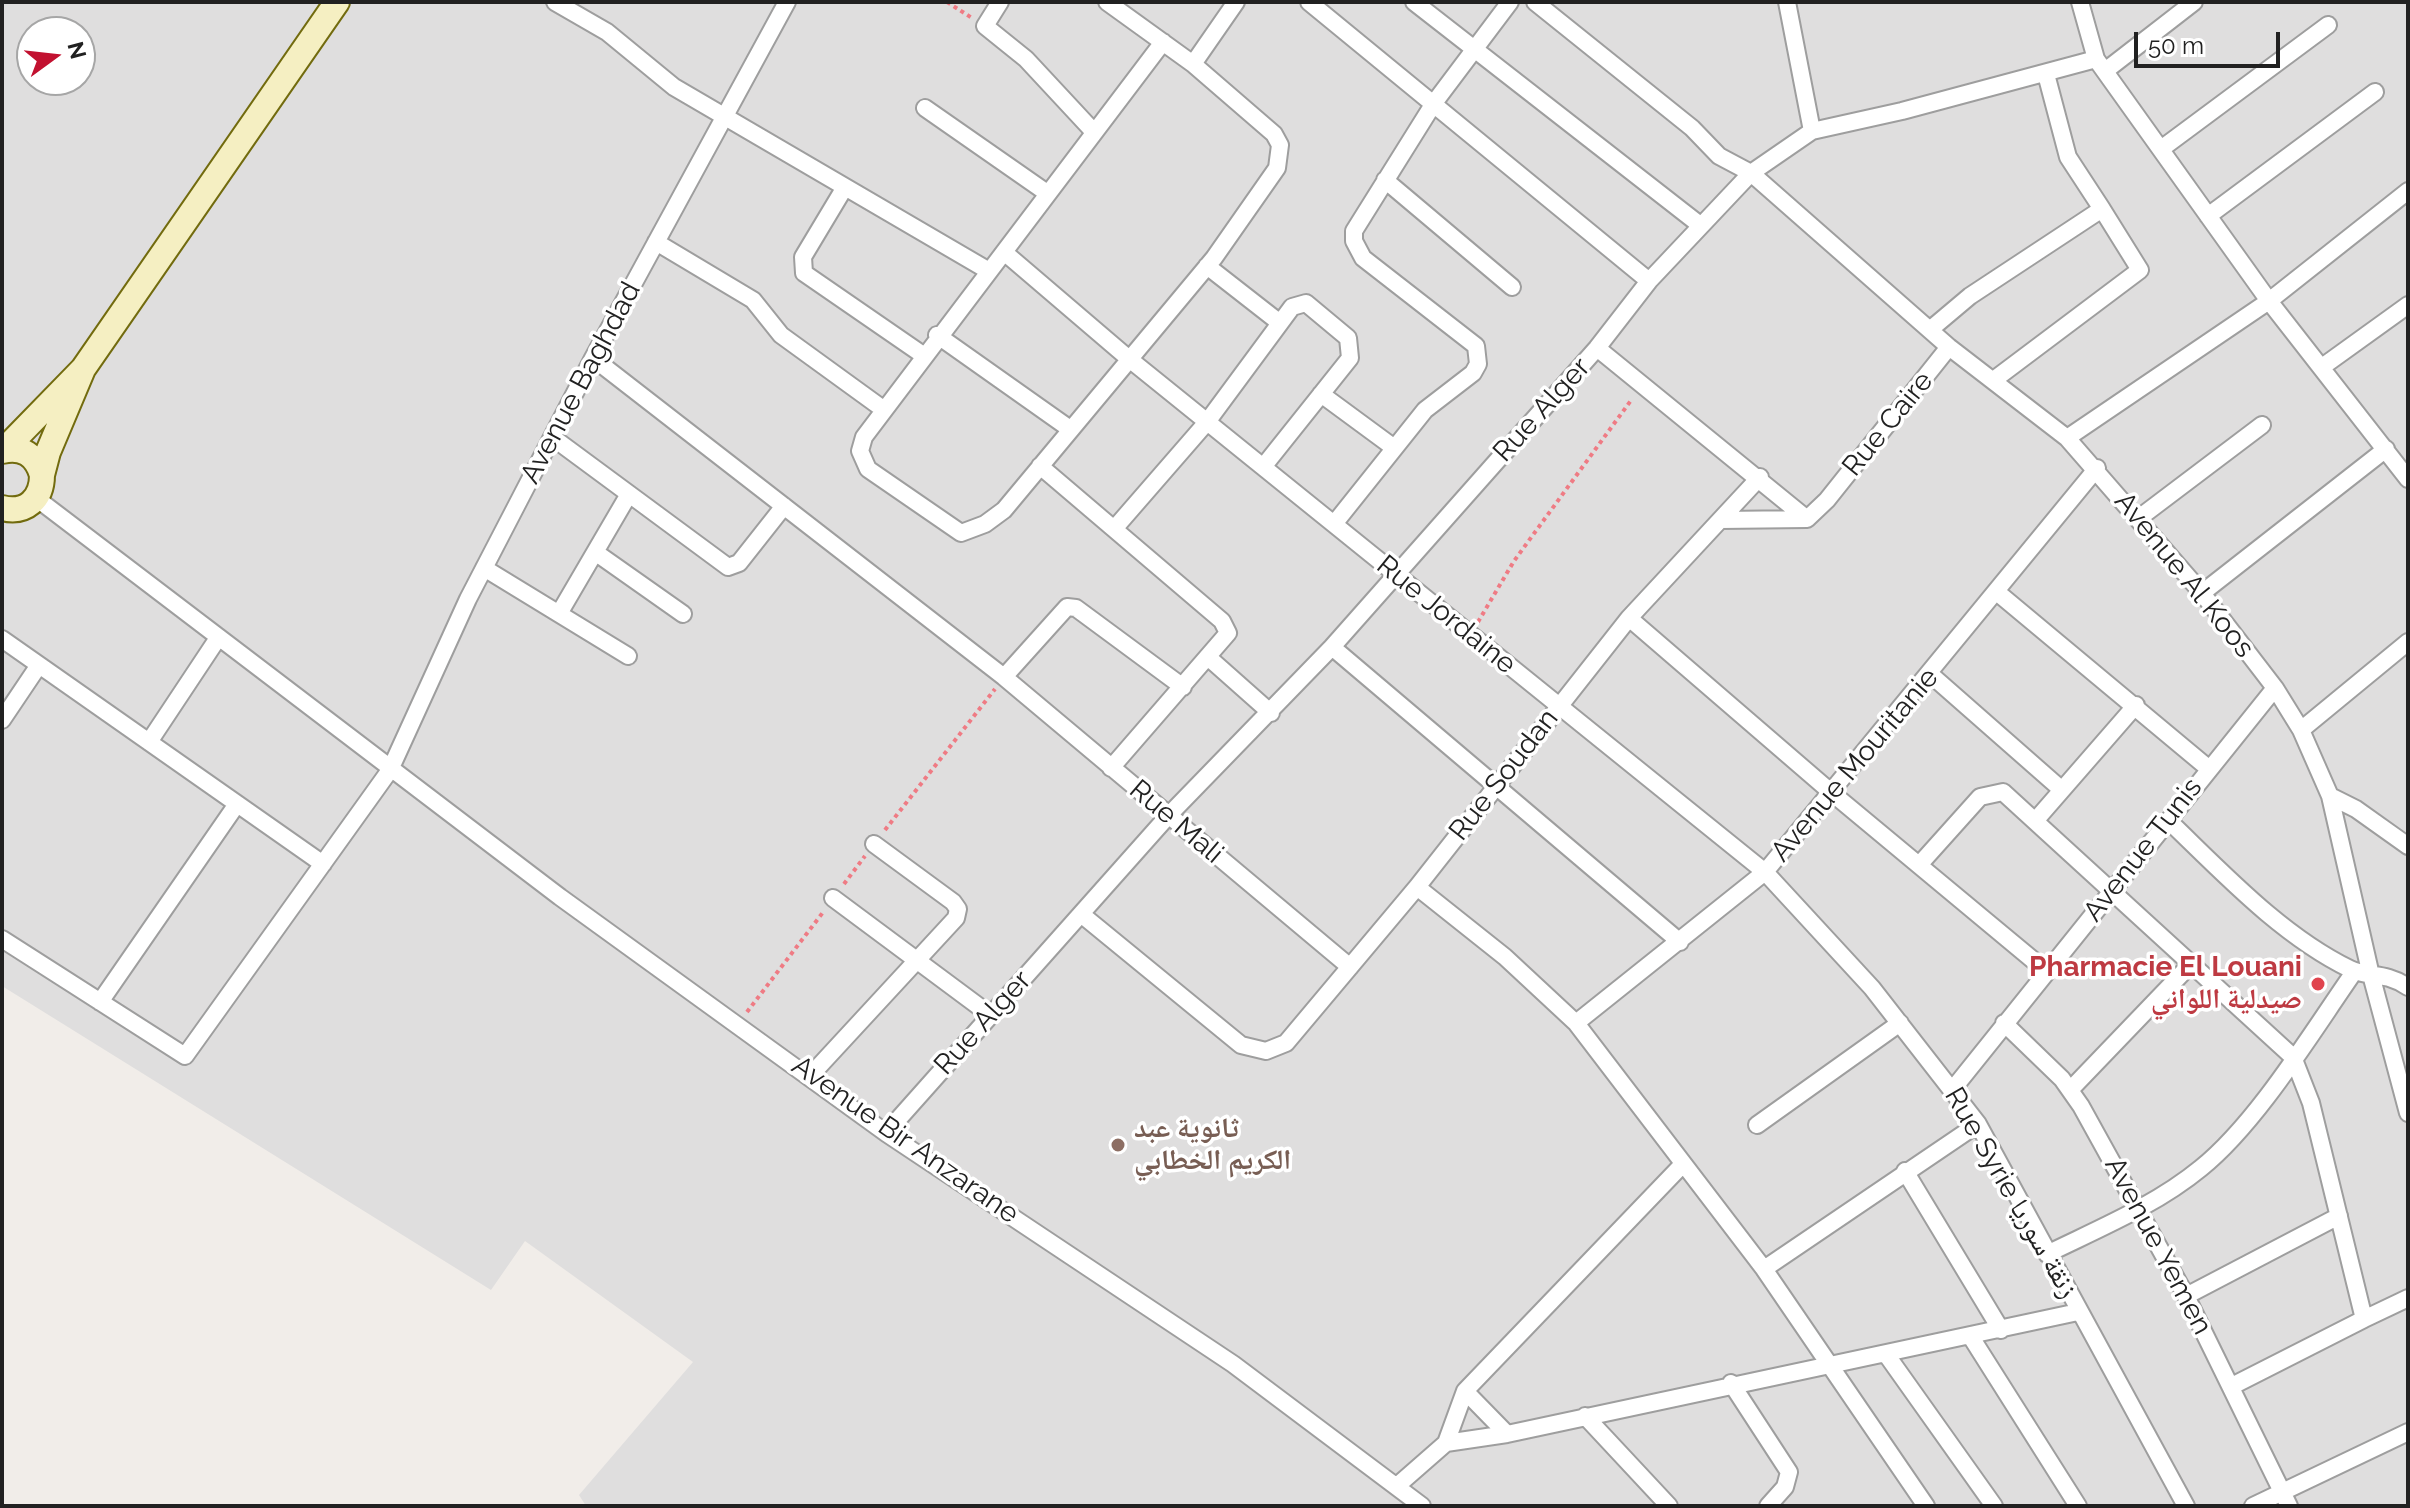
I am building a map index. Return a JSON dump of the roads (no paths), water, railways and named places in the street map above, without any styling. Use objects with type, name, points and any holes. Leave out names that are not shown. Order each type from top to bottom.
[{"type":"main road","points":[[3,450],[83,369],[337,2]]},
{"type":"main road","points":[[20,503],[83,369]]},
{"type":"main road","points":[[3,450],[29,454],[20,503]]},
{"type":"street","points":[[555,2],[607,32],[674,87],[989,271]]},
{"type":"street","name":"Avenue Baghdad","points":[[100,1002],[185,1056],[390,770],[484,568],[593,358],[787,2]]},
{"type":"street","points":[[1000,2],[985,26],[1026,59],[1093,131]]},
{"type":"street","points":[[1107,2],[1163,42],[1193,64],[1274,134],[1280,145],[1277,168],[1207,266],[997,516],[973,530],[961,533],[868,469],[860,451],[864,437],[937,335],[1163,42]]},
{"type":"street","points":[[1193,64],[1236,2]]},
{"type":"street","points":[[1309,2],[1649,281]]},
{"type":"street","points":[[1414,2],[1700,225]]},
{"type":"street","points":[[1334,524],[1393,447],[1442,393],[1473,373],[1478,354],[1476,346],[1357,250],[1354,231],[1434,103],[1510,2]]},
{"type":"street","name":"Avenue Al Koos","points":[[1535,2],[1692,128],[1719,156],[1751,173],[1932,328],[1949,347],[1995,379],[2067,438],[2097,468],[2202,593],[2275,688],[2301,730],[2330,796],[2362,972],[2408,1113]]},
{"type":"street","points":[[1787,2],[1812,131]]},
{"type":"street","points":[[2080,2],[2101,65],[2269,301],[2408,479]]},
{"type":"street","points":[[2101,65],[2194,2]]},
{"type":"street","points":[[2161,149],[2328,25]]},
{"type":"street","name":"Rue Alger","points":[[886,1133],[1168,816],[1332,647],[1597,348],[1649,281],[1751,173],[1812,131],[2046,74],[2101,65]]},
{"type":"street","points":[[1995,379],[2140,270],[2068,157],[2046,74]]},
{"type":"street","points":[[2208,216],[2375,92]]},
{"type":"street","points":[[925,108],[1047,193]]},
{"type":"street","points":[[1385,180],[1512,287]]},
{"type":"street","points":[[845,187],[803,257],[804,273],[923,355]]},
{"type":"street","points":[[2067,438],[2269,301],[2408,191]]},
{"type":"street","points":[[1932,328],[1970,296],[2102,209]]},
{"type":"street","points":[[656,242],[753,300],[781,335],[883,409]]},
{"type":"street","name":"Rue Jordaine","points":[[1004,252],[1128,358],[1765,872]]},
{"type":"street","points":[[1207,266],[1280,323]]},
{"type":"street","points":[[1114,529],[1207,422],[1292,307],[1306,303],[1348,338],[1350,358],[1263,467]]},
{"type":"street","points":[[2322,367],[2408,305]]},
{"type":"street","points":[[937,335],[1070,429]]},
{"type":"street","name":"Rue Caire","points":[[1807,519],[1827,500],[1949,347]]},
{"type":"street","points":[[1597,348],[1760,477],[1807,519]]},
{"type":"street","name":"Rue Mali","points":[[593,358],[1004,677],[1350,967]]},
{"type":"street","points":[[1321,394],[1393,447]]},
{"type":"street","points":[[2139,518],[2262,425]]},
{"type":"street","points":[[552,437],[733,568],[784,506]]},
{"type":"street","points":[[2202,593],[2386,449]]},
{"type":"street","points":[[1040,466],[1222,621],[1228,633],[1111,768]]},
{"type":"street","name":"Avenue Mouritanie","points":[[1576,1023],[1765,872],[1998,593],[2097,468]]},
{"type":"street","name":"Rue Soudan","points":[[1081,914],[1241,1045],[1266,1051],[1286,1043],[1417,887],[1629,618],[1760,477]]},
{"type":"street","points":[[560,612],[629,494]]},
{"type":"street","name":"Avenue Bir Anzarane","points":[[20,503],[218,638],[390,770],[886,1133],[1233,1364],[1422,1506]]},
{"type":"street","points":[[1720,520],[1807,519]]},
{"type":"street","points":[[595,552],[683,614]]},
{"type":"street","points":[[484,568],[628,656]]},
{"type":"street","points":[[1998,593],[2208,768]]},
{"type":"street","points":[[1004,677],[1067,607],[1076,608],[1183,687]]},
{"type":"street","points":[[1629,618],[1832,793],[2045,970]]},
{"type":"street","points":[[149,742],[218,638]]},
{"type":"street","points":[[2,639],[323,864]]},
{"type":"street","points":[[1332,647],[1680,942]]},
{"type":"street","points":[[2301,730],[2405,649]]},
{"type":"street","points":[[1209,658],[1271,713]]},
{"type":"street","points":[[2,720],[39,665]]},
{"type":"street","points":[[1930,674],[2062,790]]},
{"type":"street","name":"Avenue Tunis","points":[[1953,1089],[2045,970],[2170,822],[2208,768],[2275,688]]},
{"type":"street","points":[[2035,821],[2136,705]]},
{"type":"street","points":[[1919,865],[1986,794],[2003,792],[2293,1057],[2311,1103],[2364,1319]]},
{"type":"street","points":[[2330,796],[2356,809],[2408,846]]},
{"type":"street","points":[[2,939],[100,1002],[237,804]]},
{"type":"street","points":[[2170,822],[2285,925],[2362,972],[2395,978],[2408,987]]},
{"type":"street","points":[[810,1076],[956,918],[958,909],[953,902],[874,844]]},
{"type":"street","name":"Rue Syrie زنقة سوريا","points":[[1765,872],[1900,1023],[1978,1124],[2186,1506]]},
{"type":"street","points":[[1417,887],[1505,957],[1576,1023],[1764,1269],[1926,1506]]},
{"type":"street","points":[[833,898],[989,1014]]},
{"type":"street","points":[[2071,1089],[2191,964]]},
{"type":"street","points":[[2047,1254],[2139,1209],[2214,1157],[2362,972]]},
{"type":"street","points":[[1757,1125],[1900,1023]]},
{"type":"street","name":"Avenue Yemen","points":[[2004,1023],[2071,1089],[2186,1296],[2285,1499]]},
{"type":"street","points":[[1764,1269],[1978,1124]]},
{"type":"street","points":[[1398,1485],[1446,1443],[1465,1391],[1683,1164]]},
{"type":"street","points":[[1905,1171],[1950,1240],[2001,1330]]},
{"type":"street","points":[[2186,1296],[2339,1216]]},
{"type":"street","points":[[2232,1386],[2408,1298]]},
{"type":"street","points":[[1446,1443],[1507,1434],[1731,1383],[1971,1337],[2078,1312]]},
{"type":"street","points":[[1971,1337],[2078,1506]]},
{"type":"street","points":[[1886,1354],[1994,1506]]},
{"type":"street","points":[[1731,1383],[1789,1472],[1785,1487],[1768,1506]]},
{"type":"street","points":[[1465,1391],[1507,1434]]},
{"type":"street","points":[[1585,1416],[1669,1506]]},
{"type":"street","points":[[2253,1506],[2285,1499],[2408,1432]]},
{"type":"place","name":"Pharmacie El Louani صيدلية اللواني","points":[[2318,984]]},
{"type":"place","name":"ثانوية عبد الكريم الخطابي","points":[[1118,1145]]}]
